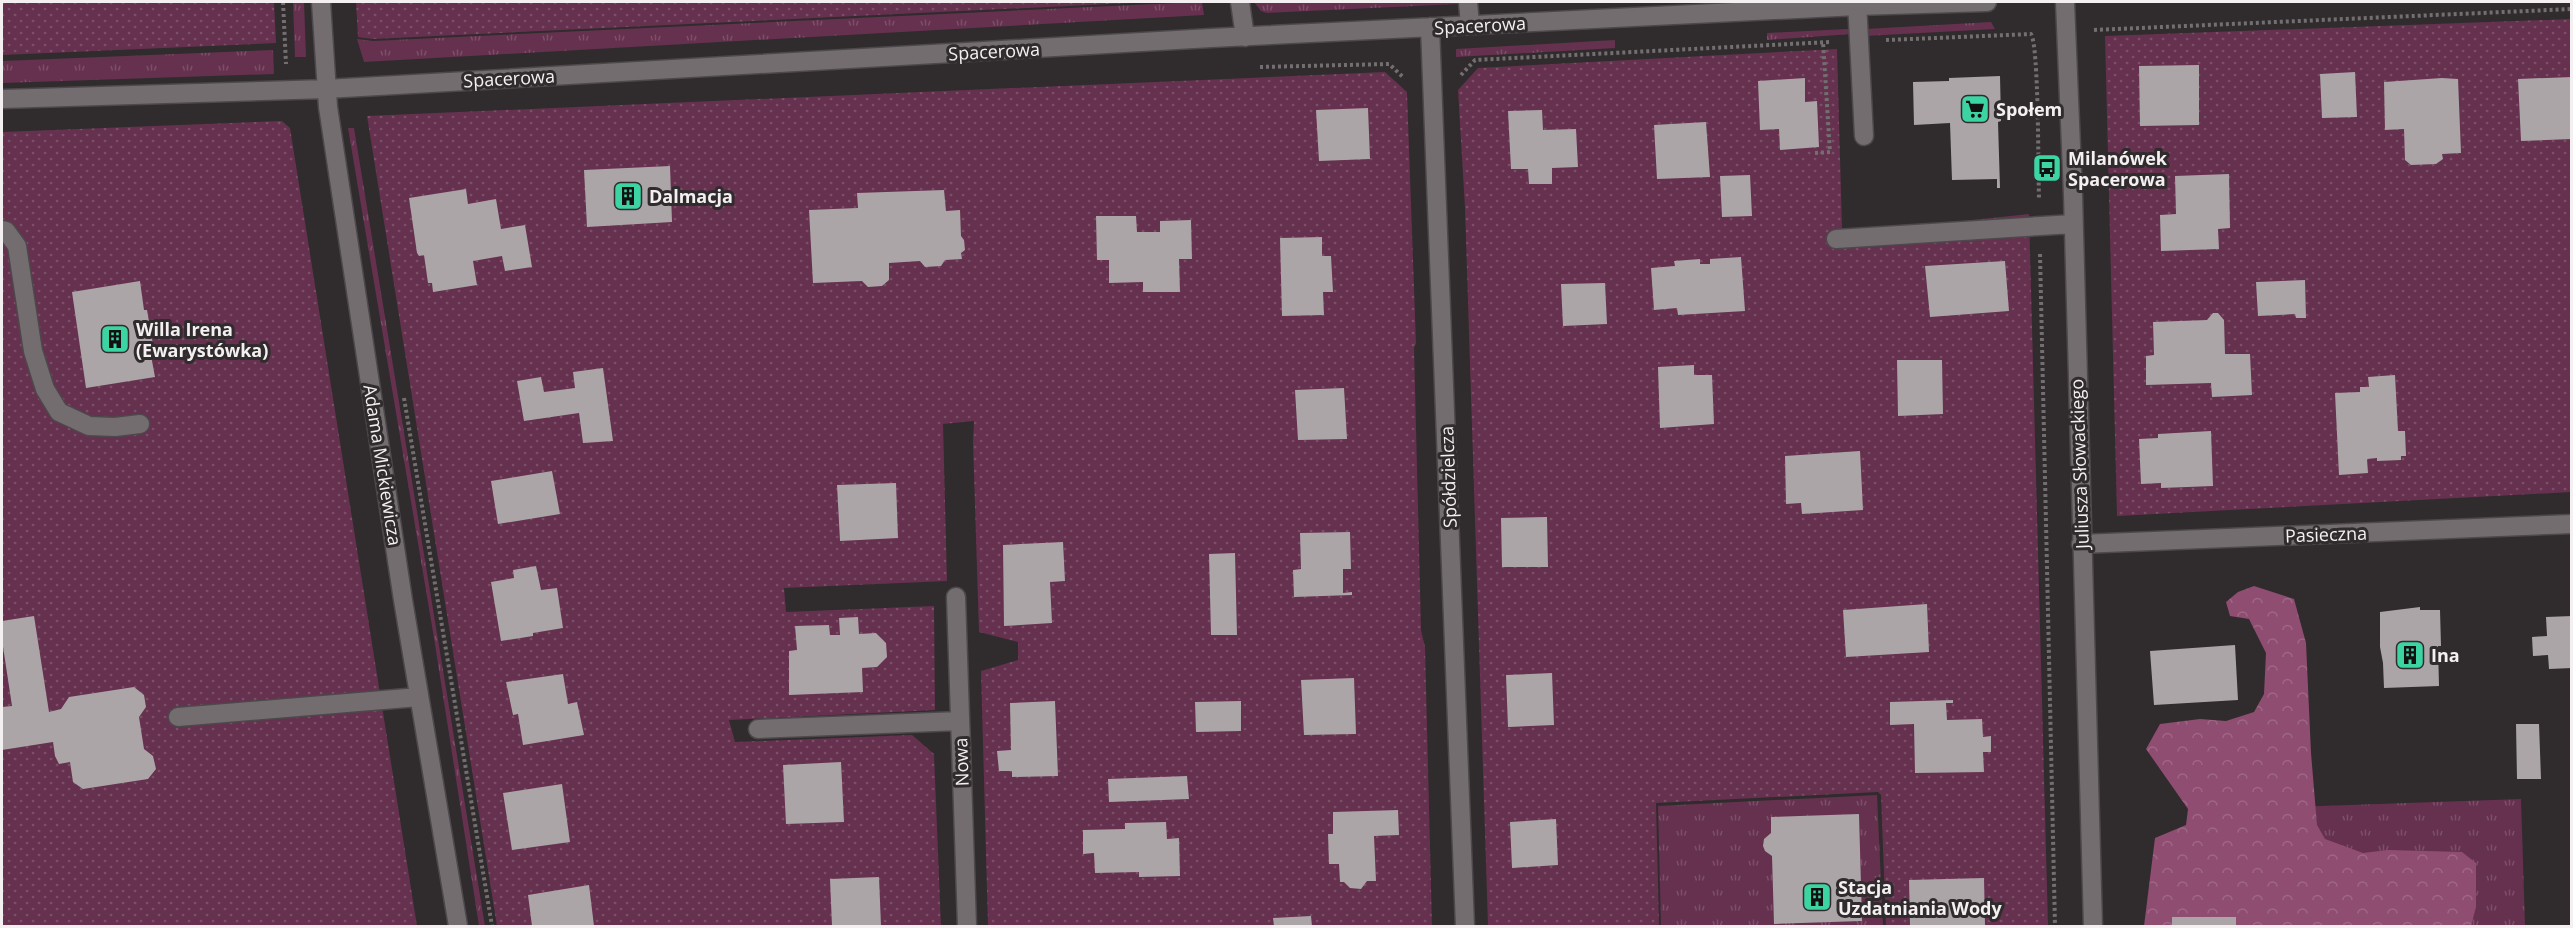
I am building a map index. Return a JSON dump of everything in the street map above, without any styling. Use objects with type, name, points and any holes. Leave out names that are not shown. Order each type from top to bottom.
[{"type":"street","name":"Adama Mickiewicza","points":[[321,2],[326,89],[419,697],[458,927]]},
{"type":"street","points":[[1240,2],[1245,37]]},
{"type":"street","points":[[1468,2],[1470,25]]},
{"type":"street","name":"Spacerowa","points":[[2,99],[326,89],[1801,5],[1987,2]]},
{"type":"street","name":"Juliusza Słowackiego","points":[[2065,2],[2093,927]]},
{"type":"street","points":[[1857,4],[1864,136]]},
{"type":"street","name":"Spółdzielcza","points":[[1430,27],[1465,927]]},
{"type":"street","points":[[1836,239],[2073,224]]},
{"type":"street","points":[[2,231],[6,231],[17,246],[33,351],[45,389],[59,412],[89,426],[115,427],[140,424]]},
{"type":"street","name":"Pasieczna","points":[[2081,544],[2571,524]]},
{"type":"street","name":"Nowa","points":[[956,597],[967,927]]},
{"type":"street","points":[[178,717],[419,697]]},
{"type":"street","points":[[758,729],[960,721]]},
{"type":"path","points":[[283,2],[287,90]]},
{"type":"path","points":[[2094,29],[2571,9]]},
{"type":"path","points":[[1460,76],[1475,60],[1823,42],[2031,34],[2034,38],[2055,927]]},
{"type":"path","points":[[1815,153],[1830,152],[1823,42]]},
{"type":"path","points":[[1250,67],[1389,64],[1404,78]]},
{"type":"path","points":[[402,388],[492,927]]},
{"type":"green space","points":[[2,2],[274,2],[276,43],[2,55]]},
{"type":"green space","points":[[293,2],[304,2],[306,57],[295,57]]},
{"type":"green space","points":[[356,2],[1152,2],[373,39],[358,37]]},
{"type":"green space","points":[[1202,2],[1204,15],[364,62],[357,39],[373,41]]},
{"type":"green space","points":[[1254,2],[1501,2],[1267,13],[1261,11]]},
{"type":"green space","points":[[2571,19],[2571,492],[2117,516],[2105,36]]},
{"type":"green space","points":[[1991,22],[1995,29],[1865,36],[1866,29]]},
{"type":"green space","points":[[1851,30],[1852,34],[1767,40],[1767,33]]},
{"type":"green space","points":[[1615,40],[1615,48],[1456,57],[1456,49]]},
{"type":"green space","points":[[1837,49],[1842,229],[1907,227],[2029,214],[2048,926],[1886,926],[1881,795],[1878,792],[1656,803],[1659,926],[1488,926],[1465,208],[1458,90],[1478,68]]},
{"type":"green space","points":[[273,50],[274,74],[2,83],[2,61]]},
{"type":"green space","points":[[1385,72],[1407,92],[1416,344],[1414,347],[1421,630],[1425,647],[1432,926],[988,926],[981,671],[1018,660],[1018,642],[979,632],[974,421],[943,424],[947,581],[784,588],[786,612],[934,606],[935,710],[729,720],[735,742],[912,735],[934,754],[941,926],[497,926],[367,116]]},
{"type":"green space","points":[[282,121],[290,128],[417,926],[2,926],[2,132]]},
{"type":"green space","points":[[348,128],[354,128],[485,926],[479,926],[434,638]]},
{"type":"green space","points":[[2254,586],[2294,599],[2306,643],[2317,825],[2325,839],[2363,853],[2388,850],[2462,852],[2476,863],[2476,907],[2471,926],[2144,926],[2155,838],[2186,825],[2188,809],[2146,749],[2160,724],[2200,719],[2226,721],[2254,712],[2264,694],[2266,653],[2249,619],[2230,616],[2226,602],[2238,592]]},
{"type":"green space","points":[[1877,795],[1883,926],[1661,926],[1658,806]]},
{"type":"green space","points":[[2521,799],[2525,926],[2299,926],[2293,807]]},
{"type":"building","points":[[2199,65],[2199,125],[2140,126],[2139,66]]},
{"type":"building","points":[[2355,72],[2357,117],[2322,118],[2320,74]]},
{"type":"building","points":[[2000,76],[2001,121],[1998,122],[2000,188],[1997,188],[1997,179],[1952,180],[1950,123],[1914,125],[1913,82]]},
{"type":"building","points":[[2572,77],[2572,139],[2521,141],[2518,79]]},
{"type":"building","points":[[1805,78],[1805,102],[1817,101],[1819,147],[1780,150],[1779,129],[1760,130],[1758,81]]},
{"type":"building","points":[[2458,79],[2461,153],[2442,154],[2443,159],[2436,164],[2411,165],[2405,160],[2404,129],[2385,130],[2384,82]]},
{"type":"building","points":[[1368,108],[1370,159],[1319,161],[1316,110]]},
{"type":"building","points":[[1542,110],[1543,130],[1576,129],[1578,167],[1552,168],[1552,184],[1529,184],[1528,169],[1511,169],[1508,111]]},
{"type":"building","points":[[1706,122],[1710,177],[1657,179],[1654,125]]},
{"type":"building","name":"Dalmacja","points":[[670,166],[672,222],[587,227],[584,170]]},
{"type":"building","points":[[2229,174],[2230,228],[2218,229],[2219,249],[2161,251],[2160,215],[2176,214],[2175,176]]},
{"type":"building","points":[[1750,175],[1752,216],[1722,217],[1720,176]]},
{"type":"building","points":[[466,189],[468,204],[496,199],[501,229],[525,225],[532,267],[505,271],[502,256],[473,261],[477,285],[433,292],[432,283],[428,283],[424,255],[419,256],[417,253],[409,198]]},
{"type":"building","points":[[944,190],[946,211],[960,210],[961,236],[965,250],[961,253],[962,259],[945,260],[941,266],[925,267],[920,261],[889,263],[889,280],[882,286],[868,287],[862,281],[813,283],[809,210],[858,208],[857,193]]},
{"type":"building","points":[[1096,216],[1136,216],[1137,232],[1160,232],[1160,221],[1191,220],[1192,259],[1179,259],[1180,292],[1143,292],[1143,282],[1109,283],[1109,260],[1097,260]]},
{"type":"building","points":[[1322,237],[1322,256],[1331,256],[1333,292],[1323,292],[1324,315],[1282,316],[1280,238]]},
{"type":"building","points":[[1741,257],[1745,311],[1678,315],[1677,308],[1654,310],[1651,268],[1675,266],[1674,261],[1700,259],[1700,264],[1710,264],[1710,259]]},
{"type":"building","points":[[2005,261],[2009,311],[1930,317],[1925,266]]},
{"type":"building","points":[[2305,280],[2306,318],[2296,318],[2295,314],[2258,316],[2256,282]]},
{"type":"building","name":"Willa Irena (Ewarystówka)","points":[[140,281],[144,310],[147,310],[154,350],[150,350],[155,377],[86,388],[72,292]]},
{"type":"building","points":[[1605,283],[1607,324],[1563,326],[1561,284]]},
{"type":"building","points":[[2213,313],[2218,313],[2224,320],[2225,354],[2250,354],[2252,395],[2212,397],[2211,383],[2146,385],[2146,356],[2154,355],[2153,322],[2207,320]]},
{"type":"building","points":[[1897,360],[1942,360],[1943,414],[1898,416]]},
{"type":"building","points":[[1694,365],[1694,375],[1712,375],[1714,424],[1660,428],[1658,367]]},
{"type":"building","points":[[603,368],[613,441],[583,443],[579,413],[524,421],[517,381],[541,377],[544,392],[575,388],[573,372]]},
{"type":"building","points":[[2395,375],[2398,431],[2405,431],[2406,456],[2401,456],[2401,460],[2367,459],[2368,473],[2339,475],[2335,393],[2360,392],[2360,387],[2369,387],[2368,377]]},
{"type":"building","points":[[1344,388],[1347,439],[1298,440],[1295,390]]},
{"type":"building","points":[[2211,431],[2213,486],[2161,488],[2161,483],[2141,484],[2139,439],[2158,438],[2158,434]]},
{"type":"building","points":[[1860,451],[1863,510],[1802,514],[1801,503],[1786,504],[1785,456]]},
{"type":"building","points":[[552,471],[560,514],[498,524],[491,481]]},
{"type":"building","points":[[896,483],[898,538],[840,541],[837,485]]},
{"type":"building","points":[[1547,517],[1548,567],[1502,567],[1501,518]]},
{"type":"building","points":[[1350,532],[1351,569],[1343,569],[1343,593],[1352,592],[1352,595],[1294,597],[1293,570],[1301,569],[1300,533]]},
{"type":"building","points":[[1063,542],[1065,581],[1050,582],[1052,623],[1004,626],[1003,545]]},
{"type":"building","points":[[1235,553],[1237,635],[1211,635],[1209,554]]},
{"type":"building","points":[[536,566],[541,590],[557,588],[563,628],[501,641],[491,582],[514,578],[513,570]]},
{"type":"building","points":[[1927,604],[1929,652],[1846,657],[1843,610]]},
{"type":"building","name":"Ina","points":[[2420,607],[2420,610],[2440,610],[2439,686],[2384,688],[2380,647],[2380,612]]},
{"type":"building","points":[[34,616],[49,712],[61,709],[69,697],[134,687],[144,695],[146,707],[139,717],[144,749],[153,756],[156,769],[148,779],[83,789],[73,782],[70,762],[59,764],[53,742],[2,750],[2,707],[12,706],[2,640],[2,621]]},
{"type":"building","points":[[2572,616],[2572,668],[2549,669],[2548,655],[2533,656],[2532,637],[2547,636],[2546,617]]},
{"type":"building","points":[[858,617],[859,634],[876,633],[886,643],[887,657],[877,667],[862,668],[863,692],[789,695],[789,651],[797,650],[795,626],[829,625],[830,635],[840,635],[839,618]]},
{"type":"building","points":[[2235,645],[2238,700],[2154,705],[2150,651]]},
{"type":"building","points":[[1552,673],[1554,725],[1508,727],[1506,675]]},
{"type":"building","points":[[563,674],[568,704],[577,702],[584,735],[523,745],[518,714],[513,715],[506,682]]},
{"type":"building","points":[[1354,678],[1356,734],[1304,735],[1301,680]]},
{"type":"building","points":[[1953,700],[1953,703],[1946,703],[1947,720],[1982,719],[1983,737],[1991,736],[1991,752],[1983,752],[1984,772],[1915,773],[1914,724],[1890,725],[1890,702]]},
{"type":"building","points":[[1055,701],[1058,776],[1012,777],[1012,771],[999,771],[997,751],[1011,750],[1010,703]]},
{"type":"building","points":[[1241,701],[1241,731],[1196,732],[1195,702]]},
{"type":"building","points":[[2516,724],[2539,724],[2541,779],[2517,779]]},
{"type":"building","points":[[841,762],[844,822],[786,824],[783,765]]},
{"type":"building","points":[[1187,776],[1189,799],[1109,802],[1108,779]]},
{"type":"building","points":[[562,784],[570,842],[512,850],[503,793]]},
{"type":"building","points":[[1398,810],[1399,835],[1374,836],[1376,881],[1367,881],[1361,889],[1350,888],[1344,882],[1340,882],[1339,864],[1329,864],[1328,834],[1333,834],[1333,812]]},
{"type":"building","points":[[1859,814],[1862,921],[1774,924],[1772,856],[1765,851],[1763,846],[1764,839],[1771,833],[1771,817]]},
{"type":"building","points":[[1556,819],[1558,865],[1512,868],[1510,822]]},
{"type":"building","points":[[1166,822],[1167,839],[1179,838],[1180,876],[1139,877],[1139,872],[1095,873],[1094,853],[1083,854],[1083,830],[1125,829],[1125,823]]},
{"type":"building","points":[[879,877],[881,926],[832,926],[830,879]]},
{"type":"building","points":[[1984,878],[1985,926],[1910,925],[1909,880]]},
{"type":"building","points":[[589,885],[594,926],[532,926],[528,895]]},
{"type":"building","points":[[1311,916],[1312,926],[1274,926],[1273,918]]},
{"type":"building","points":[[2172,917],[2236,917],[2236,926],[2172,926]]},
{"type":"place","name":"Społem","points":[[1975,109]]},
{"type":"place","name":"Milanówek Spacerowa","points":[[2047,168]]},
{"type":"place","name":"Dalmacja","points":[[628,196]]},
{"type":"place","name":"Willa Irena (Ewarystówka)","points":[[115,339]]},
{"type":"place","name":"Ina","points":[[2410,655]]},
{"type":"place","name":"Stacja Uzdatniania Wody","points":[[1817,897]]}]
